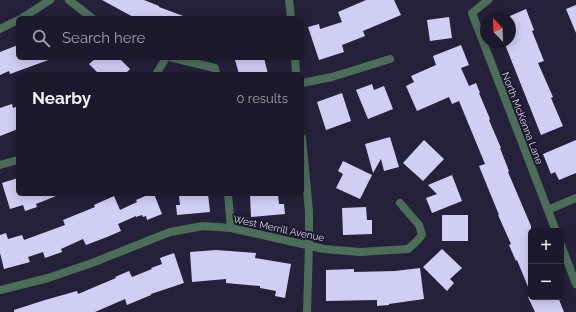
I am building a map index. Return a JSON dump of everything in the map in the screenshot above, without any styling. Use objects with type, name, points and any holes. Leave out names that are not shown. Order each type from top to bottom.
[{"type":"street","points":[[25,16],[50,0]]},
{"type":"street","points":[[69,0],[89,16]]},
{"type":"street","points":[[289,0],[291,16]]},
{"type":"street","name":"North McKenna Lane","points":[[488,0],[472,13],[555,228]]},
{"type":"street","points":[[0,29],[16,21]]},
{"type":"street","points":[[304,83],[332,77],[390,59]]},
{"type":"street","points":[[157,72],[165,60]]},
{"type":"street","points":[[182,60],[216,68],[216,72]]},
{"type":"street","points":[[294,60],[296,72]]},
{"type":"street","points":[[304,159],[309,211],[307,312]]},
{"type":"street","points":[[0,165],[16,161]]},
{"type":"street","points":[[228,196],[231,228]]},
{"type":"street","points":[[548,210],[576,198]]},
{"type":"street","name":"West Merrill Avenue","points":[[0,290],[48,278],[92,263],[170,232],[203,226],[231,228],[324,249],[360,252],[408,248],[422,235],[419,225],[400,203]]},
{"type":"street","points":[[564,253],[576,284]]},
{"type":"building","points":[[102,0],[144,0],[183,16],[131,16]]},
{"type":"building","points":[[366,0],[394,0],[401,15],[363,31],[365,36],[342,45],[344,52],[319,60],[308,27],[319,24],[320,29],[342,22],[338,12]]},
{"type":"building","points":[[576,5],[576,33],[566,9]]},
{"type":"building","points":[[526,9],[534,30],[532,31],[544,61],[538,63],[553,97],[551,98],[563,126],[541,135],[506,48],[516,48],[516,13]]},
{"type":"building","points":[[449,17],[452,38],[430,41],[427,20]]},
{"type":"building","points":[[461,45],[469,65],[461,68],[469,86],[476,83],[501,148],[509,171],[508,172],[531,226],[531,228],[528,228],[528,287],[509,245],[511,244],[479,166],[485,164],[459,101],[452,104],[449,97],[417,111],[406,86],[414,82],[411,76],[436,65],[433,56]]},
{"type":"building","points":[[16,46],[16,60],[48,60],[10,74],[9,71],[0,75],[0,52]]},
{"type":"building","points":[[94,60],[121,60],[130,69],[127,72],[97,72],[89,64]]},
{"type":"building","points":[[235,60],[264,60],[268,72],[238,72]]},
{"type":"building","points":[[372,84],[374,90],[384,86],[393,109],[368,119],[356,90]]},
{"type":"building","points":[[342,93],[351,121],[326,130],[317,102]]},
{"type":"building","points":[[12,104],[13,108],[16,107],[16,130],[0,136],[0,108]]},
{"type":"building","points":[[390,137],[399,167],[384,171],[381,159],[373,173],[365,144]]},
{"type":"building","points":[[424,140],[444,159],[423,181],[403,163]]},
{"type":"building","points":[[576,140],[576,173],[559,180],[555,172],[551,174],[543,154]]},
{"type":"building","points":[[343,161],[372,175],[360,199],[336,188],[343,174],[338,171]]},
{"type":"building","points":[[452,175],[462,201],[432,213],[426,198],[437,194],[428,185]]},
{"type":"building","points":[[16,179],[16,196],[56,196],[36,204],[37,207],[25,211],[23,205],[10,209],[2,183]]},
{"type":"building","points":[[114,196],[120,210],[137,202],[136,200],[145,196],[155,196],[162,214],[147,220],[146,216],[136,216],[118,224],[121,231],[107,237],[86,245],[83,239],[61,249],[62,252],[45,258],[43,252],[28,257],[30,262],[4,269],[0,253],[0,235],[6,233],[8,239],[22,235],[24,240],[65,225],[63,220],[95,207],[94,205]]},
{"type":"building","points":[[179,196],[208,196],[210,212],[177,215],[176,205],[180,205]]},
{"type":"building","points":[[250,196],[278,196],[279,204],[284,204],[285,214],[251,217]]},
{"type":"building","points":[[366,207],[367,220],[372,220],[372,234],[343,235],[342,208]]},
{"type":"building","points":[[442,215],[468,215],[468,241],[442,241]]},
{"type":"building","points":[[442,249],[462,268],[450,279],[454,283],[447,291],[423,267]]},
{"type":"building","points":[[216,250],[256,253],[255,258],[291,264],[285,298],[275,296],[276,291],[260,288],[260,286],[226,283],[226,279],[192,282],[190,252]]},
{"type":"building","points":[[174,253],[184,283],[151,294],[127,305],[125,299],[95,312],[14,312],[14,310],[77,291],[78,294],[129,271],[132,277],[162,264],[160,258]]},
{"type":"building","points":[[420,268],[424,299],[377,306],[377,300],[326,301],[326,270],[354,269],[354,272],[395,271]]},
{"type":"building","points":[[529,300],[559,300],[564,312],[535,312]]}]
